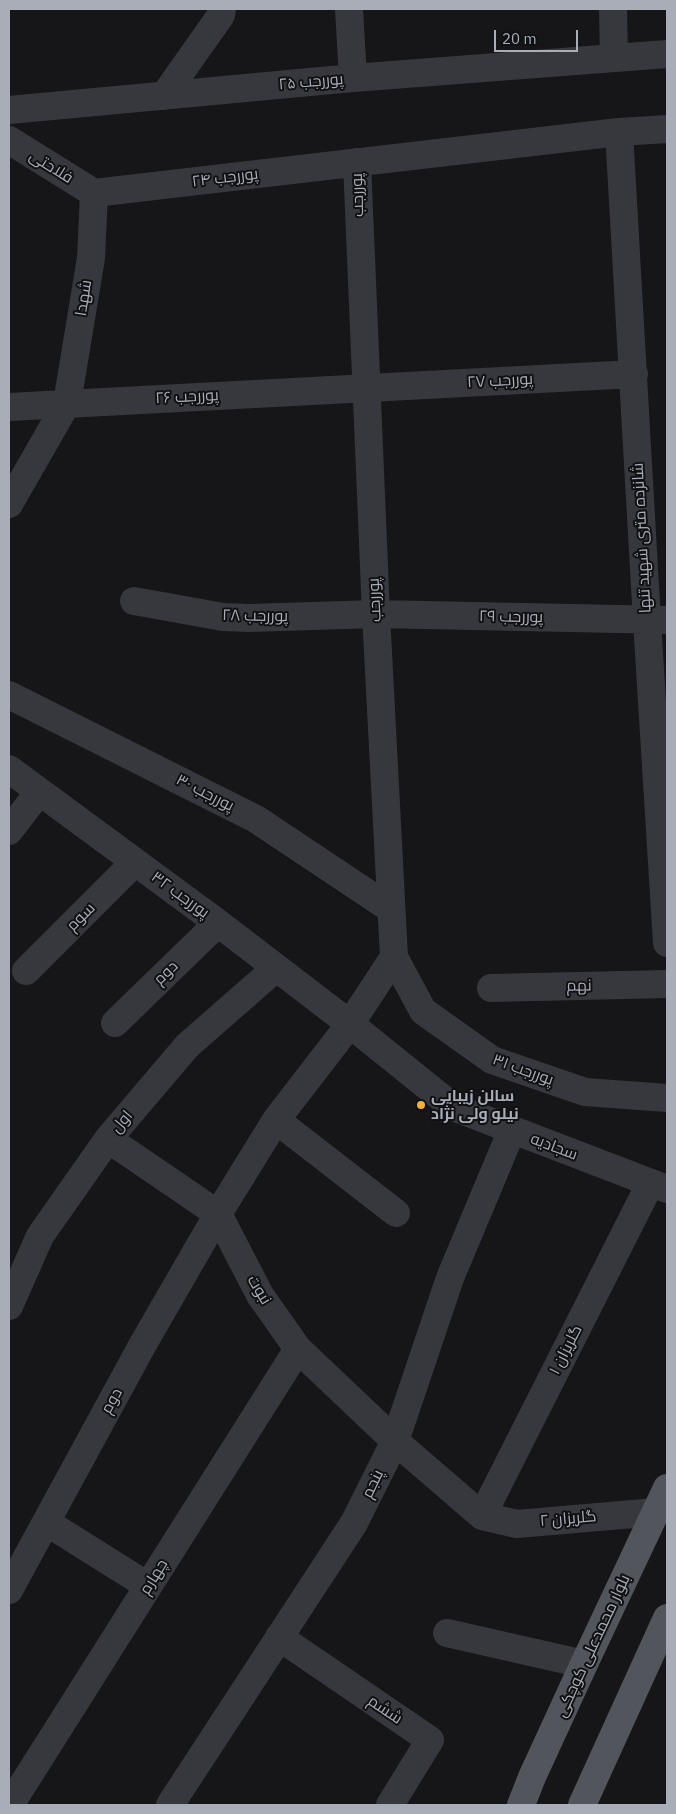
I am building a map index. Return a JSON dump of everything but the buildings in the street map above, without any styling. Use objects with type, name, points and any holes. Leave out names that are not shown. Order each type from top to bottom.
[{"type":"main road","name":"بلوار محمدعلی کوچکی","points":[[521,1805],[584,1664],[662,1500]]},
{"type":"main road","points":[[582,1805],[667,1618]]},
{"type":"street","points":[[164,96],[221,15],[222,9]]},
{"type":"street","points":[[349,9],[353,78]]},
{"type":"street","points":[[613,9],[614,57]]},
{"type":"street","name":"پوررجب ۲۵","points":[[9,110],[353,78],[667,54]]},
{"type":"street","points":[[356,162],[619,132],[667,129]]},
{"type":"street","name":"شانزده متری شهید تنها","points":[[619,132],[634,374],[657,621],[659,801],[667,943]]},
{"type":"street","name":"فلاحتی","points":[[9,140],[94,193]]},
{"type":"street","name":"پوررجب ۲۴","points":[[94,193],[356,162]]},
{"type":"street","name":"پوررجب","points":[[356,162],[376,614],[394,957]]},
{"type":"street","name":"شهدا","points":[[67,403],[91,258],[94,193]]},
{"type":"street","name":"پوررجب ۲۷","points":[[366,388],[634,374]]},
{"type":"street","name":"پوررجب ۲۶","points":[[9,407],[366,388]]},
{"type":"street","points":[[9,504],[67,403]]},
{"type":"street","name":"پوررجب ۲۸","points":[[134,601],[223,617],[250,618],[376,614]]},
{"type":"street","name":"پوررجب ۲۹","points":[[376,614],[657,621]]},
{"type":"street","name":"پوررجب ۳۰","points":[[9,695],[256,819],[391,908]]},
{"type":"street","name":"پوررجب ۳۲","points":[[9,769],[218,923],[350,1024]]},
{"type":"street","points":[[9,831],[39,792]]},
{"type":"street","name":"سوم","points":[[26,971],[135,862]]},
{"type":"street","name":"دوم","points":[[115,1023],[218,923]]},
{"type":"street","points":[[108,1139],[218,1214],[276,1120],[350,1024],[394,957]]},
{"type":"street","name":"پوررجب ۳۱","points":[[394,957],[422,1011],[492,1060],[585,1092],[667,1098]]},
{"type":"street","name":"اول","points":[[9,1306],[40,1236],[108,1139],[186,1046],[276,968]]},
{"type":"street","name":"نهم","points":[[491,988],[667,984]]},
{"type":"street","name":"سجادیه","points":[[350,1024],[452,1107],[659,1187]]},
{"type":"street","points":[[276,1120],[396,1213]]},
{"type":"street","name":"پنجم","points":[[170,1805],[354,1523],[395,1441],[450,1278],[512,1130]]},
{"type":"street","name":"گلریزان ۱","points":[[482,1516],[659,1187]]},
{"type":"street","name":"دوم","points":[[9,1590],[144,1344],[218,1214]]},
{"type":"street","name":"نبوت","points":[[218,1214],[260,1295],[298,1348],[395,1441],[482,1516]]},
{"type":"street","name":"چهارم","points":[[10,1805],[298,1348]]},
{"type":"street","name":"گلریزان ۲","points":[[482,1516],[517,1524],[662,1500]]},
{"type":"street","points":[[46,1522],[148,1586]]},
{"type":"street","points":[[447,1633],[584,1664]]},
{"type":"street","name":"ششم","points":[[279,1637],[430,1740],[390,1805]]},
{"type":"place","name":"سالن زیبایی نیلو ولی نژاد","points":[[421,1105]]}]
